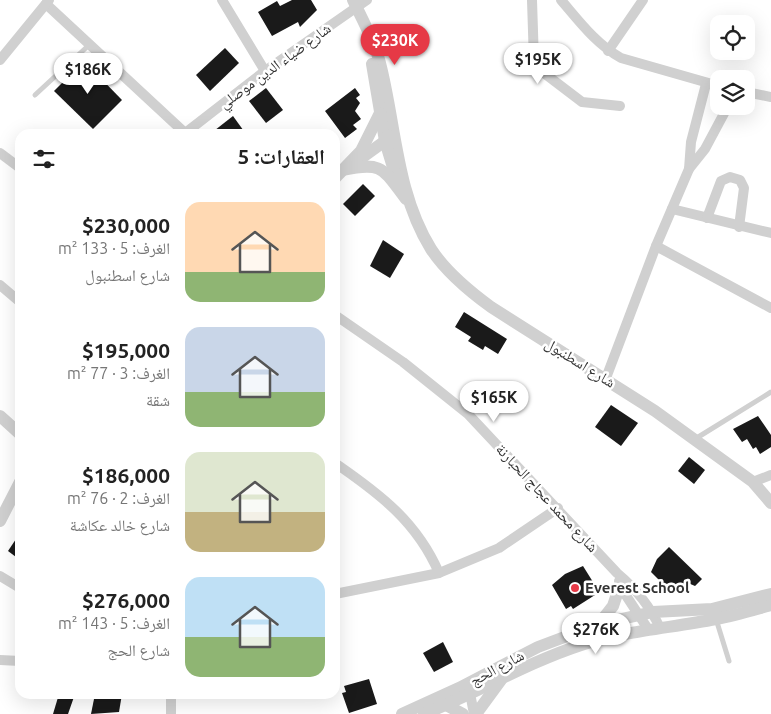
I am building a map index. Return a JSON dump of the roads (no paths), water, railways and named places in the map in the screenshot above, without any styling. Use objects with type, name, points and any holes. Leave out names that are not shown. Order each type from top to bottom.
[{"type":"street","points":[[222,0],[266,71]]},
{"type":"street","points":[[532,0],[534,62],[540,70],[582,102],[620,106]]},
{"type":"street","points":[[561,0],[608,51],[621,58],[710,85]]},
{"type":"street","points":[[608,51],[643,0]]},
{"type":"street","points":[[0,60],[48,2],[89,44],[180,129]]},
{"type":"street","name":"شارع ضياء الدين موصلي","points":[[191,129],[359,2]]},
{"type":"street","name":"شارع اسطنبول","points":[[359,2],[385,140],[392,167],[433,251],[474,294],[491,307],[606,378],[695,439],[753,482],[771,503]]},
{"type":"street","name":"شارع اسطنبول","points":[[363,22],[372,37],[380,60],[411,205]]},
{"type":"street","points":[[689,170],[691,142],[706,84]]},
{"type":"street","points":[[755,94],[771,97]]},
{"type":"street","points":[[340,173],[368,139],[380,113]]},
{"type":"street","points":[[606,378],[656,246],[689,170],[705,149],[723,115]]},
{"type":"street","points":[[340,173],[385,140],[392,123]]},
{"type":"street","points":[[0,153],[15,164]]},
{"type":"street","points":[[340,174],[366,165],[378,167],[385,171],[411,205]]},
{"type":"street","points":[[707,218],[721,181],[730,177],[740,180],[744,188],[739,227]]},
{"type":"street","points":[[672,209],[739,227],[771,233]]},
{"type":"street","points":[[656,246],[771,308]]},
{"type":"street","points":[[0,285],[15,298]]},
{"type":"street","name":"شارع محمد عجاج الحبارنة","points":[[340,318],[403,362],[468,414],[558,508],[619,579],[640,615],[654,628]]},
{"type":"street","points":[[2,417],[15,424]]},
{"type":"street","points":[[2,417],[15,429]]},
{"type":"street","points":[[340,466],[380,494],[405,520],[423,540],[439,573]]},
{"type":"street","points":[[753,482],[771,475]]},
{"type":"street","points":[[0,522],[15,499]]},
{"type":"street","points":[[340,593],[439,573],[500,548],[558,508]]},
{"type":"street","points":[[0,576],[15,585]]},
{"type":"street","points":[[599,624],[613,606],[619,579]]},
{"type":"street","name":"شارع محمد عجاج الحبارنة","points":[[619,579],[630,584],[653,612],[654,628]]},
{"type":"street","name":"شارع الحج","points":[[424,714],[446,705],[465,691],[538,646],[599,624],[653,612],[714,614],[771,594]]},
{"type":"street","name":"شارع الحج","points":[[402,714],[582,645],[714,614],[771,605]]},
{"type":"street","points":[[0,660],[15,661]]},
{"type":"street","points":[[465,691],[475,714],[505,676]]},
{"type":"street","points":[[446,705],[464,714],[465,691]]},
{"type":"street","points":[[171,699],[171,714]]},
{"type":"lane","points":[[35,95],[89,44]]},
{"type":"lane","points":[[695,439],[771,392]]},
{"type":"lane","points":[[714,614],[729,661]]},
{"type":"place","name":"Everest School","points":[[575,588]]}]
